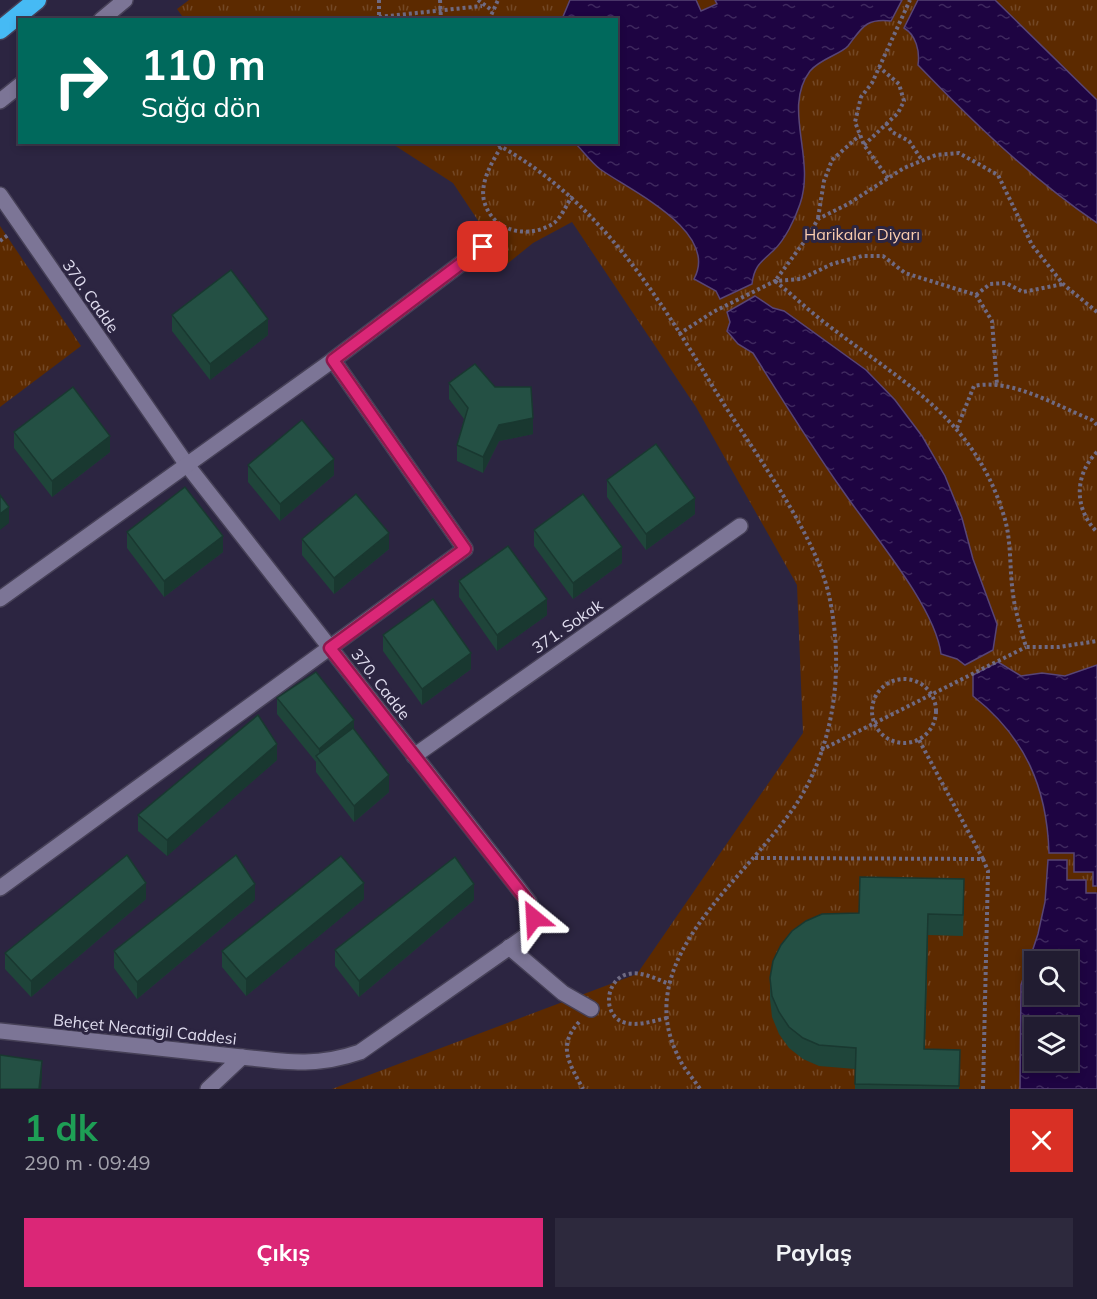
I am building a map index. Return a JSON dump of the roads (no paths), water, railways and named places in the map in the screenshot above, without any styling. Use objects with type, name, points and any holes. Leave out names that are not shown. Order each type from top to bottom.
[{"type":"highway","points":[[0,30],[37,0]]},
{"type":"street","points":[[103,18],[125,0]]},
{"type":"street","points":[[0,101],[18,87]]},
{"type":"street","name":"370. Cadde","points":[[0,195],[187,465],[529,903],[534,918],[527,935],[360,1052],[335,1060],[306,1064],[242,1057]]},
{"type":"street","points":[[0,599],[333,360],[483,247]]},
{"type":"street","points":[[0,888],[465,549],[333,360]]},
{"type":"street","name":"371. Sokak","points":[[414,756],[740,526]]},
{"type":"street","points":[[509,947],[563,993],[591,1009]]},
{"type":"street","name":"Behçet Necatigil Caddesi","points":[[0,1031],[242,1057]]},
{"type":"street","name":"Behçet Necatigil Caddesi","points":[[208,1089],[242,1057]]},
{"type":"water","points":[[570,0],[696,0],[701,11],[717,4],[715,0],[902,0],[891,21],[875,21],[865,26],[845,49],[810,71],[802,85],[799,101],[804,169],[804,187],[800,204],[782,241],[756,269],[752,284],[720,299],[716,291],[694,279],[699,261],[694,245],[683,229],[649,200],[600,169],[576,144],[618,144],[618,18],[562,18]]},
{"type":"water","points":[[918,0],[995,0],[1097,100],[1097,223],[1003,148],[918,65],[916,44],[912,35],[904,28]]},
{"type":"water","points":[[755,296],[773,308],[784,311],[866,370],[895,400],[922,436],[945,476],[962,518],[973,559],[997,624],[993,650],[965,665],[957,659],[941,654],[936,635],[915,592],[831,474],[753,353],[738,344],[727,331],[730,322],[727,312]]},
{"type":"water","points":[[998,662],[1021,676],[1042,673],[1065,676],[1097,665],[1097,886],[1093,886],[1093,872],[1074,872],[1074,853],[1049,853],[1044,806],[1030,765],[1007,729],[973,696],[973,675]]},
{"type":"water","points":[[1048,860],[1067,860],[1067,880],[1086,880],[1086,893],[1097,893],[1097,1089],[1020,1089],[1021,985],[1024,976],[1024,1005],[1078,1005],[1078,951],[1032,951],[1045,902]]},
{"type":"park label","name":"Harikalar Diyarı","points":[[862,234]]}]
